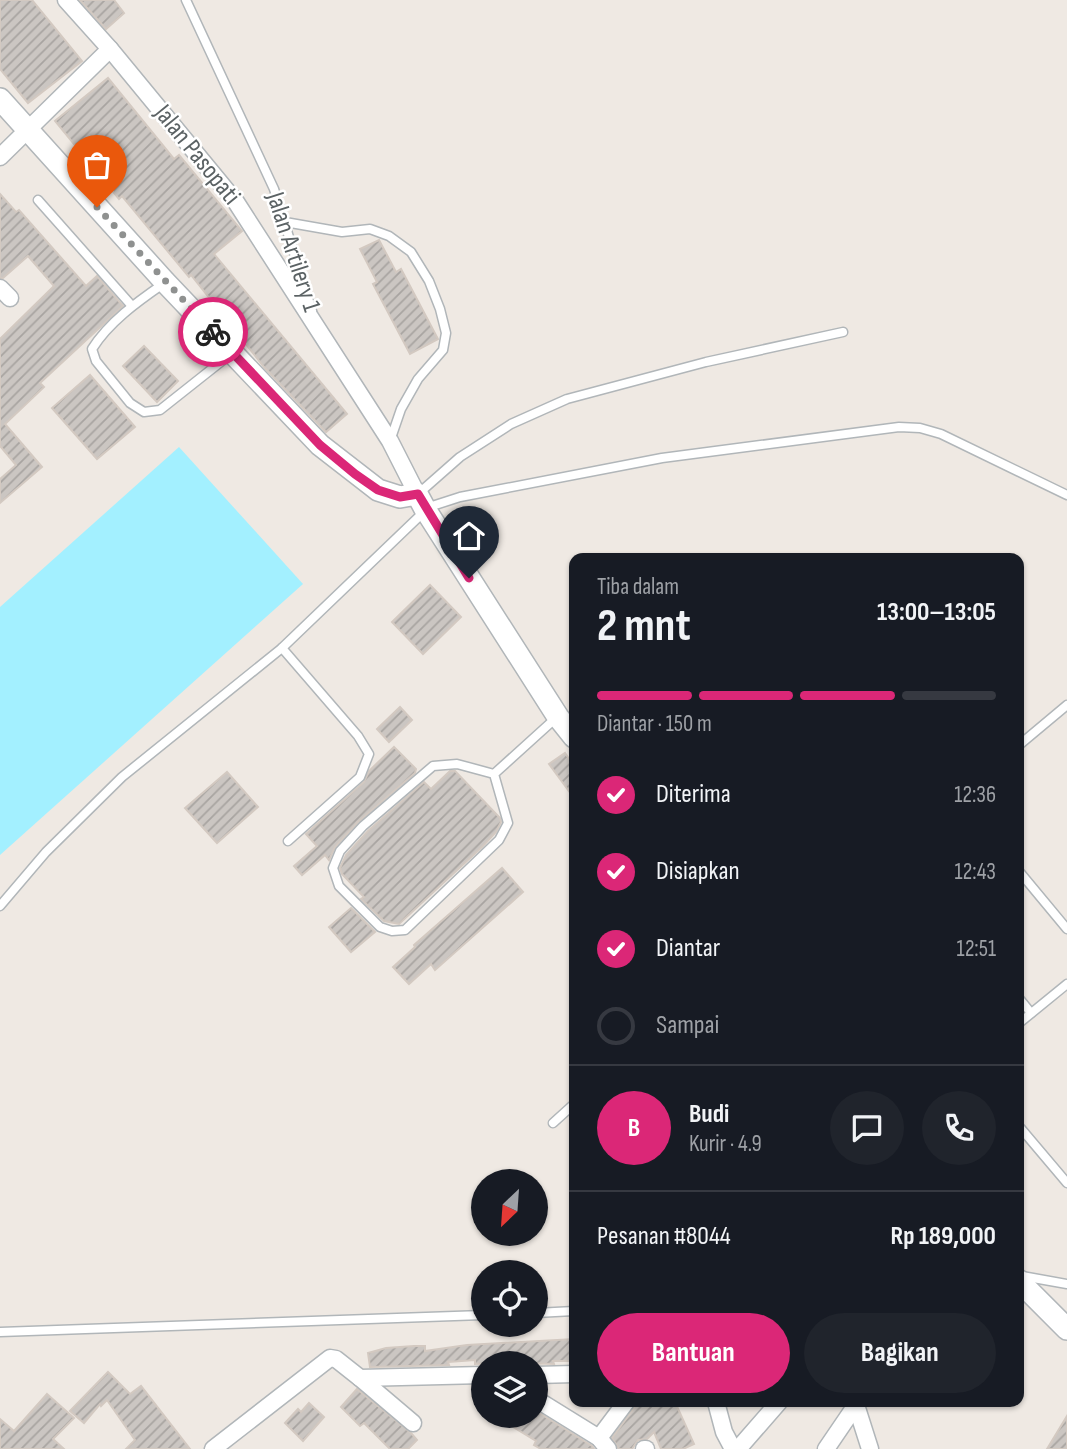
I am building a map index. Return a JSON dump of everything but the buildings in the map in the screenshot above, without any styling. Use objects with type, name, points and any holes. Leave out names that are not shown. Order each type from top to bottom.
[{"type":"street","name":"Jalan Pasopati","points":[[66,0],[110,49],[236,202],[314,321]]},
{"type":"street","points":[[0,157],[110,49]]},
{"type":"street","points":[[0,99],[165,282],[320,445],[378,490],[421,501],[569,731]]},
{"type":"street","name":"Jalan Artilery 1","points":[[314,321],[390,441],[421,501]]},
{"type":"street","points":[[1024,1284],[1067,1329]]},
{"type":"street","points":[[213,1449],[330,1357],[360,1378],[413,1423]]},
{"type":"street","points":[[548,1375],[569,1374]]},
{"type":"street","points":[[360,1378],[471,1375]]},
{"type":"street","points":[[548,1407],[603,1443],[623,1407]]},
{"type":"street","points":[[717,1407],[724,1432],[735,1449],[774,1407]]},
{"type":"street","points":[[826,1449],[854,1407]]},
{"type":"street","points":[[858,1407],[870,1449]]},
{"type":"lane","name":"Jalan Artilery 1","points":[[186,0],[274,189],[314,321]]},
{"type":"lane","points":[[38,200],[132,306]]},
{"type":"lane","points":[[285,222],[342,232],[370,229],[389,236],[411,252],[429,281],[446,333],[443,350],[418,379],[401,409],[390,441]]},
{"type":"lane","points":[[165,282],[132,306],[99,337],[92,349],[96,361],[130,403],[144,412],[160,410],[233,353]]},
{"type":"lane","points":[[0,905],[46,852],[122,777],[282,648],[460,457],[511,424],[567,399],[718,359],[843,332]]},
{"type":"lane","points":[[421,501],[460,497],[662,458],[899,427],[920,428],[941,434],[1067,495]]},
{"type":"lane","points":[[282,648],[358,736],[369,754],[360,777],[288,841]]},
{"type":"lane","points":[[1024,741],[1067,705]]},
{"type":"lane","points":[[494,774],[558,717]]},
{"type":"lane","points":[[457,764],[494,774],[508,824],[499,840],[405,930],[392,932],[380,927],[339,887],[333,868],[340,851],[363,826],[433,766],[457,764]]},
{"type":"lane","points":[[1024,877],[1067,929]]},
{"type":"lane","points":[[1024,1019],[1067,984]]},
{"type":"lane","points":[[1024,1004],[1031,1013]]},
{"type":"lane","points":[[553,1123],[569,1109]]},
{"type":"lane","points":[[1024,1132],[1067,1183]]},
{"type":"lane","points":[[1024,1279],[1067,1284]]},
{"type":"lane","points":[[548,1312],[569,1311]]},
{"type":"lane","points":[[0,1332],[471,1315]]},
{"type":"water","points":[[179,447],[303,584],[0,855],[0,607]]},
{"type":"way so far","points":[[97,207],[213,332]]},
{"type":"route","points":[[213,332],[320,445],[355,474],[378,490],[400,497],[418,494],[469,578]]}]
